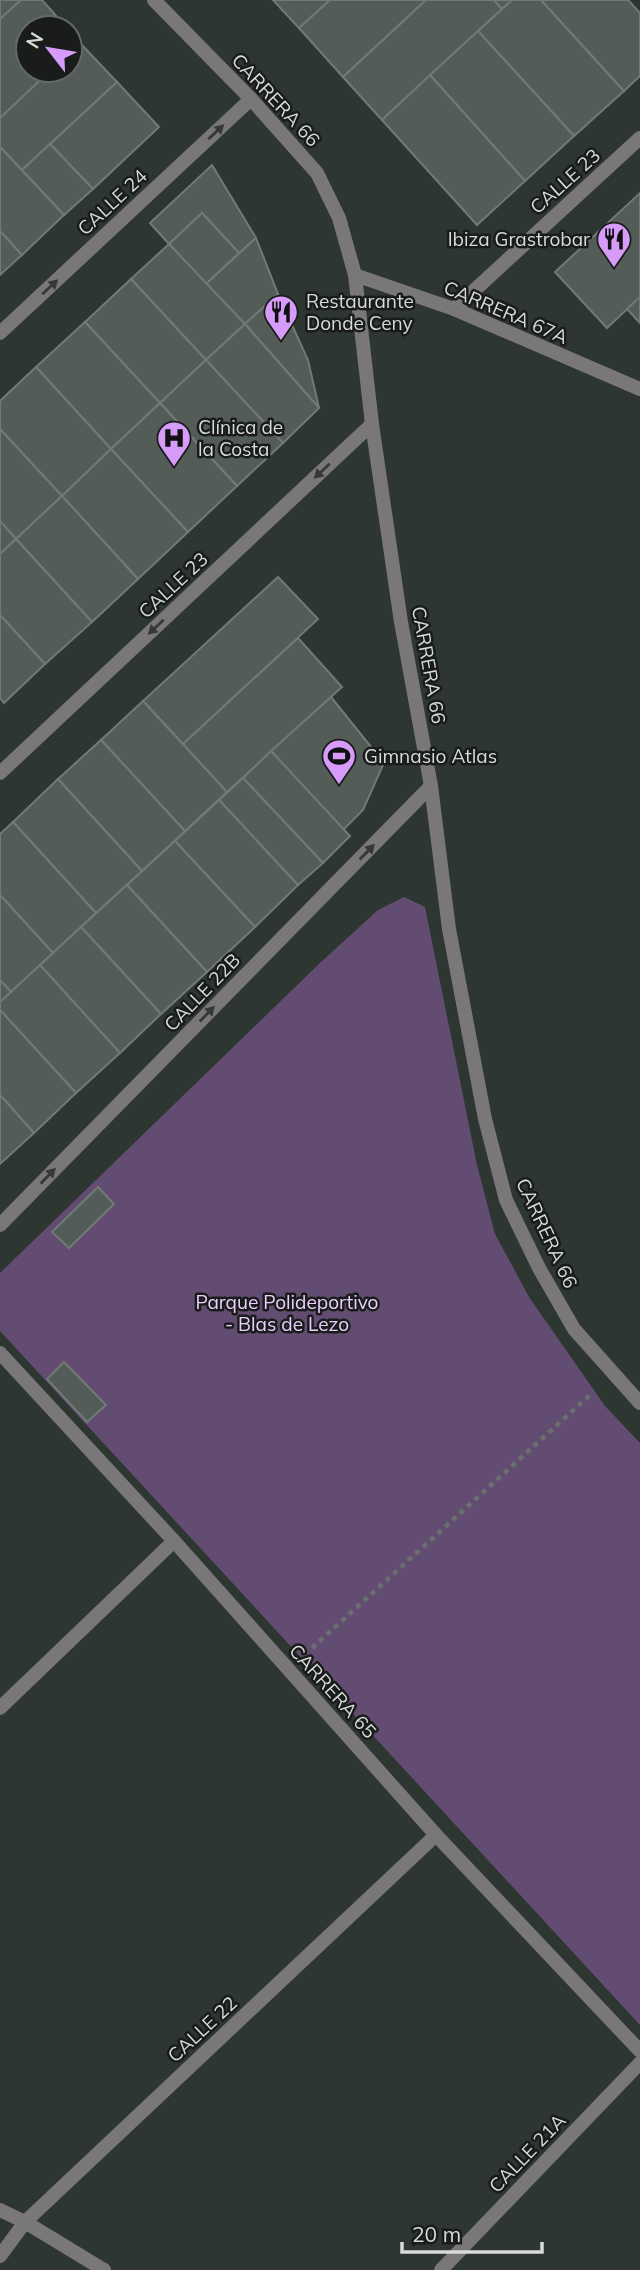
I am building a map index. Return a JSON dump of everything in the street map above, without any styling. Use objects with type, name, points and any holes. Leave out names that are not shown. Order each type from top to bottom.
[{"type":"street","name":"CARRERA 66","points":[[154,0],[251,99],[317,173],[339,218],[355,275],[372,424],[401,622],[431,786],[449,929],[485,1119],[506,1200],[539,1268],[574,1329],[640,1403]]},
{"type":"street","name":"CALLE 24","points":[[0,333],[251,99]]},
{"type":"street","name":"CALLE 23","points":[[454,309],[640,138]]},
{"type":"street","name":"CARRERA 67A","points":[[355,275],[454,309],[640,390]]},
{"type":"street","name":"CALLE 23","points":[[0,773],[372,424]]},
{"type":"street","name":"CALLE 22B","points":[[0,1225],[431,786]]},
{"type":"street","name":"CARRERA 65","points":[[0,1353],[174,1541],[436,1835],[640,2051]]},
{"type":"street","points":[[0,1708],[174,1541]]},
{"type":"street","name":"CALLE 22","points":[[0,2256],[25,2222],[436,1835]]},
{"type":"street","name":"CALLE 21A","points":[[441,2270],[640,2063]]},
{"type":"street","points":[[0,2210],[104,2270]]},
{"type":"path","points":[[288,1670],[613,1374]]},
{"type":"green space","name":"Parque Polideportivo - Blas de Lezo","points":[[404,897],[425,907],[477,1165],[495,1234],[529,1297],[605,1406],[640,1443],[640,2025],[0,1331],[0,1273],[321,962],[378,910]]},
{"type":"building","points":[[0,0],[21,0],[0,19]]},
{"type":"building","points":[[21,0],[42,0],[54,14],[14,14],[14,84],[36,84],[0,118],[0,19]]},
{"type":"building","points":[[273,0],[330,0],[299,28]]},
{"type":"building","points":[[330,0],[426,0],[343,77],[299,28]]},
{"type":"building","points":[[426,0],[494,0],[502,9],[382,120],[343,77]]},
{"type":"building","points":[[494,0],[512,0],[502,9]]},
{"type":"building","points":[[512,0],[541,0],[624,91],[574,136],[478,31]]},
{"type":"building","points":[[541,0],[628,0],[640,13],[640,76],[624,91]]},
{"type":"building","points":[[478,31],[574,136],[525,181],[430,75]]},
{"type":"building","points":[[84,47],[117,82],[22,170],[0,147],[0,118],[36,84],[84,84]]},
{"type":"building","points":[[430,75],[525,181],[477,225],[382,120]]},
{"type":"building","points":[[117,82],[159,127],[93,189],[50,144]]},
{"type":"building","points":[[50,144],[93,189],[64,215],[22,170]]},
{"type":"building","points":[[0,147],[64,215],[22,255],[0,231]]},
{"type":"building","points":[[212,165],[256,238],[239,253],[202,213],[169,244],[150,223]]},
{"type":"building","points":[[640,193],[640,297],[607,328],[555,272]]},
{"type":"building","points":[[202,213],[239,253],[206,284],[169,244]]},
{"type":"building","points":[[0,231],[22,255],[0,275]]},
{"type":"building","points":[[256,238],[278,294],[245,324],[206,284]]},
{"type":"building","points":[[169,244],[245,324],[206,360],[131,279]]},
{"type":"building","points":[[131,279],[206,360],[160,403],[85,322]]},
{"type":"building","name":"Restaurante Donde Ceny","points":[[278,294],[308,360],[319,408],[245,324]]},
{"type":"building","points":[[640,297],[640,323],[627,309]]},
{"type":"building","points":[[85,322],[160,403],[111,449],[36,367]]},
{"type":"building","points":[[245,324],[319,408],[283,443],[206,360]]},
{"type":"building","points":[[206,360],[283,443],[237,486],[160,403]]},
{"type":"building","points":[[36,367],[111,449],[62,496],[0,429],[0,401]]},
{"type":"building","name":"Clínica de la Costa","points":[[160,403],[237,486],[188,532],[111,449]]},
{"type":"building","points":[[0,429],[62,496],[16,539],[0,521]]},
{"type":"building","points":[[111,449],[188,532],[138,579],[62,496]]},
{"type":"building","points":[[62,496],[138,579],[92,622],[16,539]]},
{"type":"building","points":[[0,521],[16,539],[0,554]]},
{"type":"building","points":[[16,539],[92,622],[45,664],[0,615],[0,554]]},
{"type":"building","points":[[278,577],[318,619],[183,744],[143,701]]},
{"type":"building","points":[[0,615],[45,664],[4,703],[0,698]]},
{"type":"building","points":[[298,638],[342,687],[227,792],[183,744]]},
{"type":"building","name":"Gimnasio Atlas","points":[[331,697],[384,763],[363,810],[343,830],[271,751]]},
{"type":"building","points":[[143,701],[227,792],[185,831],[101,740]]},
{"type":"building","points":[[101,740],[185,831],[142,871],[58,779]]},
{"type":"building","points":[[271,751],[350,836],[323,863],[243,778]]},
{"type":"building","points":[[243,778],[323,863],[298,885],[219,800]]},
{"type":"building","points":[[58,779],[142,871],[96,913],[13,822]]},
{"type":"building","points":[[219,800],[298,885],[255,927],[175,841]]},
{"type":"building","points":[[13,822],[96,913],[53,953],[0,895],[0,834]]},
{"type":"building","points":[[175,841],[255,927],[207,972],[127,885]]},
{"type":"building","points":[[127,885],[207,972],[161,1014],[81,927]]},
{"type":"building","points":[[0,895],[53,953],[11,992],[0,980]]},
{"type":"building","points":[[81,927],[161,1014],[120,1053],[40,965]]},
{"type":"building","points":[[40,965],[120,1053],[76,1093],[0,1010],[0,1002]]},
{"type":"building","points":[[0,980],[11,992],[0,1002]]},
{"type":"building","points":[[0,1010],[76,1093],[34,1133],[0,1095]]},
{"type":"building","points":[[0,1095],[34,1133],[0,1164]]},
{"type":"building","points":[[98,1187],[114,1204],[69,1248],[52,1232]]},
{"type":"building","points":[[64,1362],[106,1405],[87,1422],[47,1379]]},
{"type":"place","name":"Ibiza Grastrobar","points":[[614,269]]},
{"type":"place","name":"Restaurante Donde Ceny","points":[[281,342]]},
{"type":"place","name":"Clínica de la Costa","points":[[174,468]]},
{"type":"place","name":"Gimnasio Atlas","points":[[339,786]]}]
